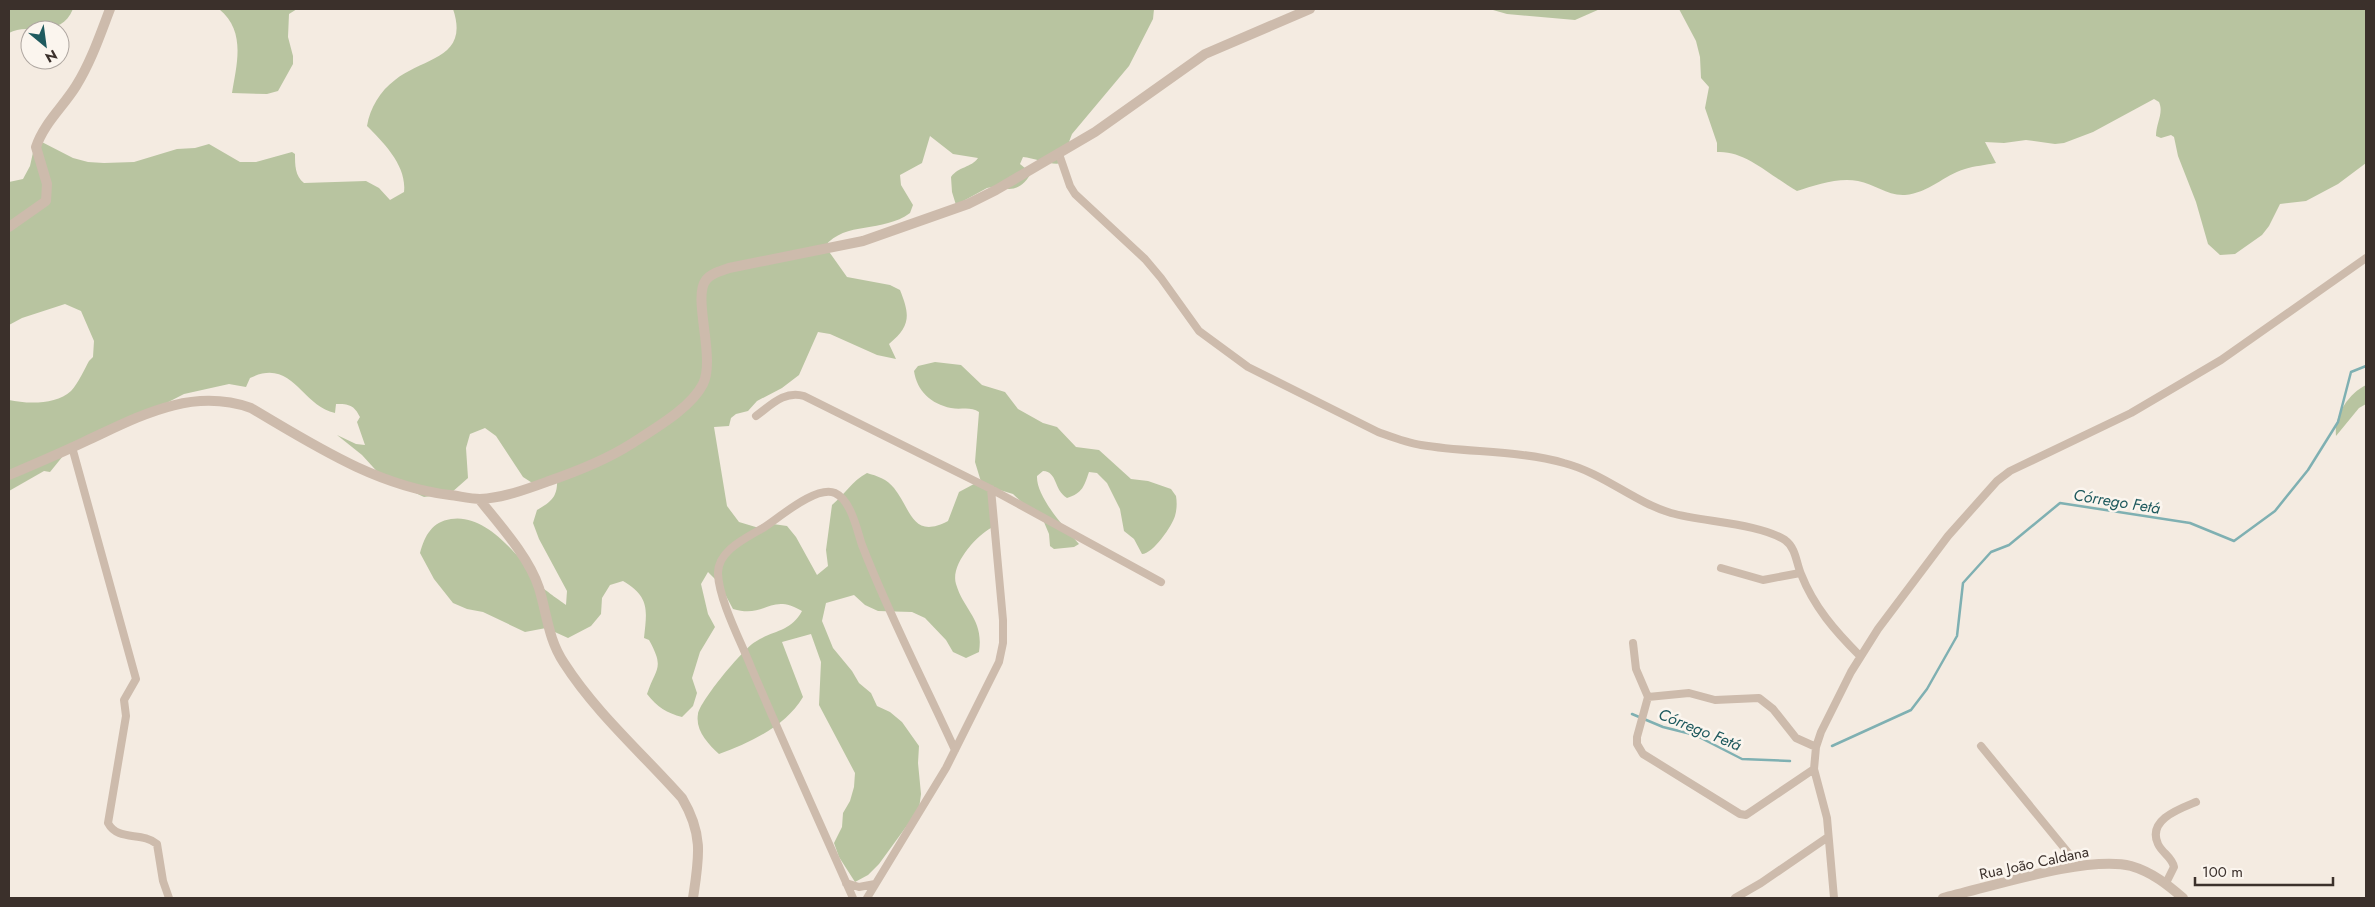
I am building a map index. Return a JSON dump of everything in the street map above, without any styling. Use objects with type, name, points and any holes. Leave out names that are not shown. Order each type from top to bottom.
[{"type":"street","points":[[9,227],[46,201],[47,184],[36,147],[45,128],[75,88],[91,60],[110,9]]},
{"type":"street","points":[[9,475],[145,414],[178,403],[214,400],[234,402],[251,408],[364,472],[392,483],[437,494],[479,499],[517,492],[570,474],[616,454],[664,422],[697,394],[707,374],[701,293],[705,280],[716,273],[805,251],[863,241],[968,204],[1095,132],[1205,54],[1310,9]]},
{"type":"street","points":[[1059,154],[1070,186],[1075,194],[1145,260],[1161,278],[1198,331],[1248,367],[1378,432],[1400,440],[1421,445],[1494,452],[1566,463],[1594,474],[1670,512],[1759,530],[1778,536],[1792,547],[1800,573],[1820,611],[1836,633],[1860,656]]},
{"type":"street","points":[[1834,898],[1827,818],[1814,769],[1816,747],[1860,656],[1948,536],[1997,481],[2010,471],[2131,413],[2221,360],[2366,258]]},
{"type":"street","points":[[756,416],[787,395],[796,394],[804,396],[991,489],[1161,582]]},
{"type":"street","points":[[72,447],[136,679],[124,700],[126,716],[108,823],[111,829],[118,834],[148,839],[157,844],[163,881],[169,898]]},
{"type":"street","points":[[867,898],[955,750],[999,662],[1003,643],[991,489]]},
{"type":"street","points":[[853,898],[794,767],[736,630],[718,575],[722,558],[734,546],[806,499],[821,492],[834,492],[841,496],[848,507],[868,560],[955,750]]},
{"type":"street","points":[[479,499],[532,572],[538,587],[549,633],[563,662],[585,692],[682,798],[693,816],[698,833],[693,898]]},
{"type":"street","points":[[1721,568],[1763,580],[1800,573]]},
{"type":"street","points":[[1633,643],[1636,669],[1648,697],[1637,737],[1639,750],[1643,754],[1740,814],[1752,812],[1814,769]]},
{"type":"street","points":[[1648,697],[1689,693],[1715,700],[1759,698],[1773,709],[1796,738],[1816,747]]},
{"type":"street","points":[[1981,746],[2078,866]]},
{"type":"street","points":[[2166,883],[2174,867],[2172,859],[2158,845],[2156,835],[2159,826],[2166,815],[2196,802]]},
{"type":"street","points":[[1735,898],[1761,883],[1828,837]]},
{"type":"street","name":"Rua João Caldana","points":[[1943,898],[2078,866],[2116,864],[2131,866],[2147,872],[2166,883],[2183,898]]},
{"type":"street","points":[[846,883],[859,887],[875,884]]},
{"type":"green space","points":[[9,9],[73,9],[65,20],[20,20],[20,30],[9,33]]},
{"type":"green space","points":[[219,9],[297,9],[289,14],[288,37],[293,64],[278,91],[267,94],[232,93],[238,48],[233,27],[228,18]]},
{"type":"green space","points":[[453,9],[1154,9],[1153,19],[1129,66],[1072,134],[1061,163],[1023,157],[1020,164],[1031,173],[1021,185],[1013,189],[997,186],[987,188],[956,205],[952,192],[951,177],[954,173],[972,164],[978,158],[953,154],[930,136],[922,163],[900,175],[901,185],[913,205],[910,213],[888,223],[843,233],[833,238],[825,246],[847,277],[890,285],[900,290],[907,313],[905,326],[889,344],[896,359],[877,355],[830,334],[818,332],[799,375],[782,388],[757,401],[748,411],[736,414],[731,418],[729,426],[714,427],[727,506],[739,522],[759,528],[773,524],[787,526],[796,537],[817,575],[828,566],[826,550],[832,505],[857,480],[867,473],[888,482],[900,496],[914,520],[927,527],[936,526],[948,521],[959,492],[974,484],[982,485],[975,462],[979,412],[969,409],[951,408],[937,403],[926,396],[918,385],[914,371],[918,366],[935,362],[961,365],[982,385],[1005,392],[1018,409],[1043,423],[1057,427],[1076,447],[1099,450],[1131,479],[1148,481],[1171,489],[1176,496],[1177,506],[1173,521],[1162,539],[1146,553],[1142,554],[1134,539],[1124,531],[1120,509],[1107,483],[1097,473],[1089,472],[1080,491],[1067,498],[1059,490],[1051,474],[1043,471],[1037,476],[1041,493],[1046,503],[1079,544],[1074,547],[1054,549],[1050,546],[1049,534],[1041,515],[1029,509],[1013,494],[993,488],[990,490],[996,502],[991,528],[978,537],[960,560],[955,576],[959,593],[979,631],[979,652],[966,658],[953,652],[946,640],[925,618],[912,612],[878,611],[865,605],[854,595],[826,603],[822,621],[833,648],[852,671],[859,683],[871,693],[877,706],[890,712],[902,722],[919,746],[918,763],[921,794],[919,809],[879,864],[868,875],[855,882],[839,857],[834,843],[842,827],[843,813],[850,801],[855,773],[819,705],[821,662],[811,634],[782,642],[803,697],[787,717],[755,739],[719,754],[707,741],[698,726],[698,714],[701,707],[732,664],[755,642],[793,623],[802,611],[782,604],[753,611],[733,609],[719,583],[708,572],[701,584],[708,614],[715,627],[700,652],[692,678],[697,693],[693,706],[682,717],[663,709],[647,694],[657,668],[657,657],[649,640],[644,638],[645,605],[638,593],[623,581],[610,585],[602,598],[601,614],[591,626],[568,638],[546,628],[525,632],[483,612],[467,609],[453,603],[434,579],[420,553],[427,535],[434,526],[451,519],[462,519],[473,521],[483,526],[503,541],[542,587],[566,605],[567,591],[539,539],[533,523],[537,510],[551,501],[557,489],[557,477],[537,486],[523,477],[496,436],[485,428],[470,434],[466,448],[468,478],[451,493],[424,497],[383,478],[362,455],[337,435],[356,444],[365,445],[357,422],[360,417],[356,410],[348,405],[336,404],[335,413],[323,409],[287,378],[277,374],[265,373],[250,378],[246,387],[229,384],[184,394],[63,456],[50,472],[44,471],[9,491],[9,400],[41,402],[65,396],[74,388],[93,357],[94,341],[81,311],[65,304],[22,318],[9,325],[9,182],[23,179],[30,166],[36,139],[73,158],[88,162],[104,163],[134,162],[177,149],[195,148],[209,144],[240,162],[256,162],[292,152],[295,154],[297,174],[304,183],[366,181],[379,188],[390,200],[404,192],[404,182],[402,173],[393,156],[367,126],[371,113],[376,100],[390,84],[406,72],[441,55],[450,47],[455,38],[457,25]]},
{"type":"green space","points":[[1474,9],[1600,9],[1575,20]]},
{"type":"green space","points":[[1679,9],[2366,9],[2366,163],[2338,184],[2306,201],[2280,204],[2269,226],[2262,235],[2235,254],[2220,255],[2208,244],[2196,202],[2178,156],[2174,137],[2171,135],[2161,138],[2156,136],[2161,110],[2159,102],[2154,99],[2093,132],[2064,143],[2055,144],[2026,140],[2004,143],[1985,142],[1996,163],[1957,172],[1914,194],[1892,194],[1851,180],[1827,182],[1797,191],[1749,160],[1738,155],[1717,152],[1717,143],[1705,108],[1709,87],[1701,78],[1700,57],[1696,41]]},
{"type":"green space","points":[[2366,385],[2366,404],[2359,408],[2336,436],[2337,421],[2344,406],[2353,394]]},
{"type":"waterway","name":"Córrego Fetá","points":[[1832,746],[1911,710],[1927,689],[1957,636],[1963,583],[1991,552],[2009,545],[2060,503],[2190,523],[2234,541],[2275,511],[2308,470],[2338,422],[2351,372],[2366,366]]},
{"type":"waterway","name":"Córrego Fetá","points":[[1632,714],[1663,727],[1695,735],[1742,759],[1790,761]]}]
